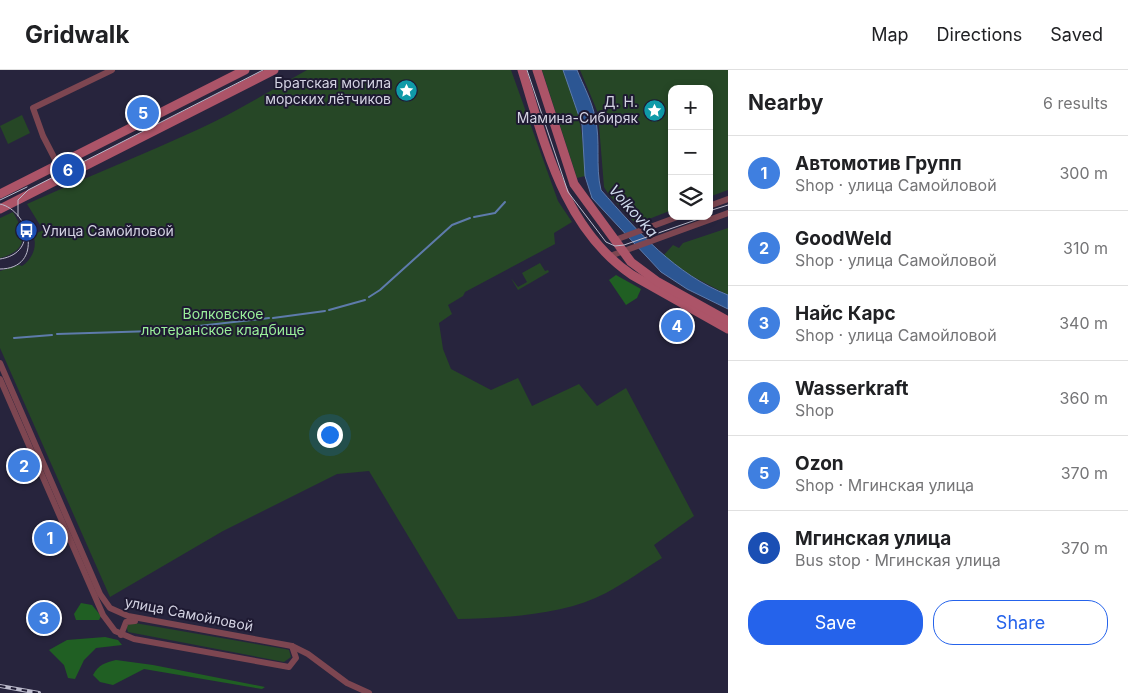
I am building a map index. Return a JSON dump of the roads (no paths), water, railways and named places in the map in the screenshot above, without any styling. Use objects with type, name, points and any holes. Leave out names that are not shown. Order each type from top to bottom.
[{"type":"street","points":[[58,165],[43,136],[33,108],[112,70]]},
{"type":"street","points":[[0,194],[245,70]]},
{"type":"street","points":[[0,209],[274,70]]},
{"type":"street","points":[[522,70],[557,180],[571,206],[610,256],[632,275],[728,329]]},
{"type":"street","points":[[537,70],[574,184],[631,262],[652,278],[728,321]]},
{"type":"street","points":[[713,205],[728,199]]},
{"type":"street","points":[[610,256],[728,213]]},
{"type":"street","points":[[615,240],[669,220]]},
{"type":"street","name":"улица Самойловой","points":[[0,364],[102,597],[115,612],[152,621],[292,646],[308,654],[347,683],[368,693]]},
{"type":"street","name":"улица Самойловой","points":[[0,380],[103,615],[109,626],[121,635]]},
{"type":"street","points":[[152,621],[128,620],[124,624],[121,635],[288,667],[296,658],[292,646]]},
{"type":"water","points":[[563,70],[577,70],[594,111],[597,126],[598,172],[601,190],[643,236],[674,264],[691,276],[728,295],[728,309],[687,289],[661,272],[592,198],[585,176],[582,125]]},
{"type":"waterway","points":[[474,217],[495,213],[505,202]]},
{"type":"waterway","points":[[369,297],[380,290],[452,225],[470,218]]},
{"type":"waterway","points":[[329,310],[365,300]]},
{"type":"waterway","points":[[273,318],[325,311]]},
{"type":"waterway","points":[[57,334],[154,331],[269,318]]},
{"type":"waterway","points":[[14,338],[52,335]]},
{"type":"tram line","points":[[18,216],[18,200],[28,190],[263,70]]},
{"type":"tram line","points":[[527,70],[568,192],[606,242],[615,246],[624,245],[696,220]]},
{"type":"tram line","points":[[0,200],[27,187]]},
{"type":"tram line","points":[[0,204],[10,209],[19,217],[25,227],[28,239],[28,250],[23,260],[14,266],[0,269]]},
{"type":"tram line","points":[[713,210],[728,205]]},
{"type":"tram line","points":[[0,259],[18,251],[23,244],[25,234]]},
{"type":"railway","points":[[0,686],[39,693]]},
{"type":"place","name":"Братская могила морских лётчиков","points":[[407,91]]},
{"type":"place","name":"Д. Н. Мамина-Сибиряк","points":[[654,110]]},
{"type":"place","name":"Ozon","points":[[143,113]]},
{"type":"place","name":"Мгинская улица","points":[[68,170]]},
{"type":"place","name":"Улица Самойловой","points":[[26,231]]},
{"type":"place","name":"Wasserkraft","points":[[677,326]]},
{"type":"place","name":"GoodWeld","points":[[24,466]]},
{"type":"place","name":"Автомотив Групп","points":[[50,538]]},
{"type":"place","name":"Найс Карс","points":[[44,618]]},
{"type":"water label","name":"Volkovka","points":[[633,211]]},
{"type":"park label","name":"Волковское лютеранское кладбище","points":[[223,322]]}]
